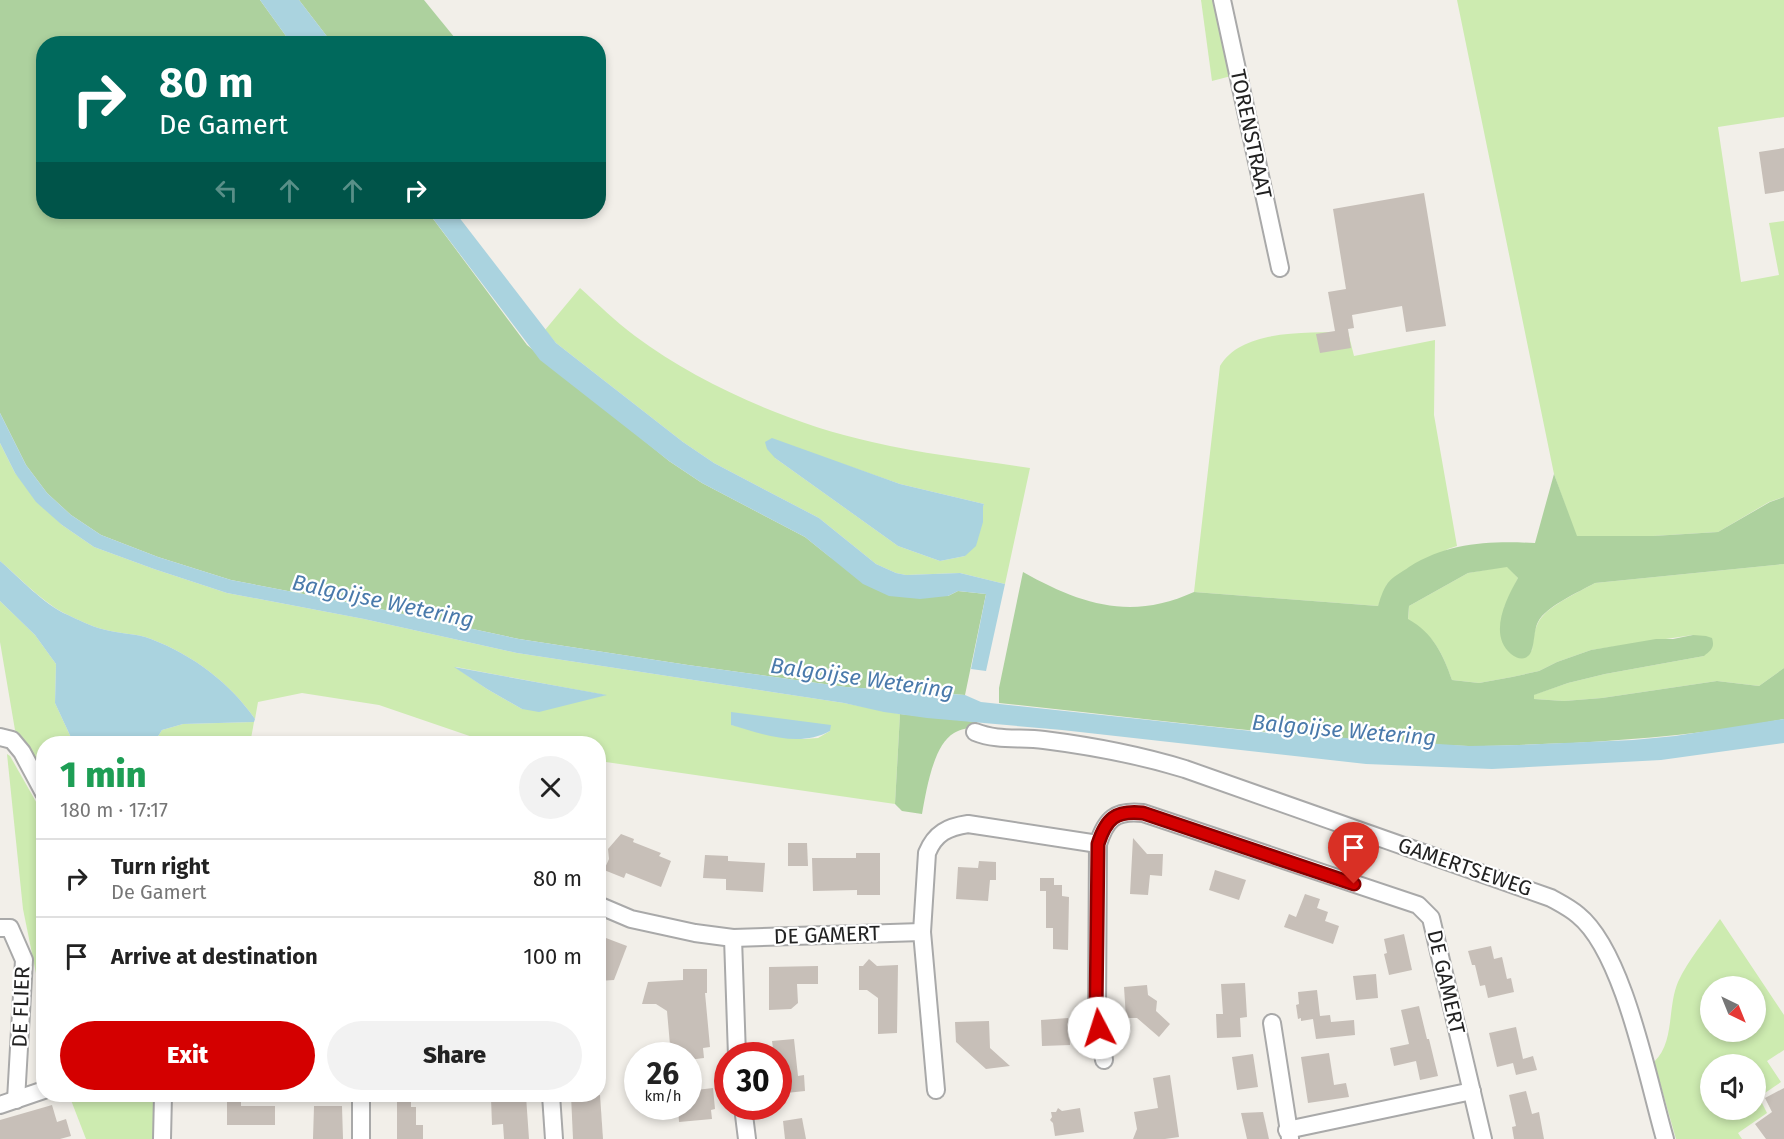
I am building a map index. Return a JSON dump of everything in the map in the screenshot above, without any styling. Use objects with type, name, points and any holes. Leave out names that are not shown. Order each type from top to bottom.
[{"type":"street","name":"TORENSTRAAT","points":[[1222,0],[1280,268]]},
{"type":"street","name":"GAMERTSEWEG","points":[[975,732],[987,736],[1042,739],[1141,756],[1551,898],[1579,916],[1600,941],[1614,967],[1665,1139]]},
{"type":"street","points":[[0,736],[12,740],[22,752],[36,779]]},
{"type":"street","name":"DE GAMERT","points":[[1104,1060],[1096,1011],[1098,844],[1103,827],[1113,817],[1128,812],[1143,813],[1418,905],[1431,918],[1483,1139]]},
{"type":"street","points":[[936,1090],[921,932],[927,853],[931,843],[940,833],[952,826],[968,824],[1098,844]]},
{"type":"street","name":"DE GAMERT","points":[[606,908],[631,919],[694,933],[733,938],[921,932]]},
{"type":"street","name":"DE FLIER","points":[[0,928],[10,928],[24,960],[16,1100]]},
{"type":"street","points":[[733,938],[737,1042]]},
{"type":"street","points":[[1272,1023],[1289,1134],[1472,1091]]},
{"type":"street","points":[[0,1105],[36,1093]]},
{"type":"street","points":[[162,1139],[163,1102]]},
{"type":"street","points":[[361,1102],[361,1139]]},
{"type":"street","points":[[551,1102],[554,1139]]},
{"type":"street","points":[[745,1120],[747,1139]]},
{"type":"green space","points":[[0,0],[260,0],[286,36],[36,36],[36,219],[433,219],[527,345],[669,461],[702,483],[805,537],[830,557],[948,596],[958,591],[986,594],[965,695],[846,687],[519,639],[231,580],[158,557],[101,535],[71,515],[47,493],[26,465],[0,413]]},
{"type":"green space","points":[[299,0],[424,0],[453,36],[327,36]]},
{"type":"green space","points":[[1201,0],[1218,0],[1235,75],[1212,81]]},
{"type":"green space","points":[[1457,0],[1784,0],[1784,117],[1718,127],[1741,282],[1779,275],[1769,223],[1784,221],[1784,497],[1769,502],[1718,532],[1653,536],[1576,536],[1554,474]]},
{"type":"green space","points":[[580,288],[628,330],[661,354],[688,371],[748,401],[810,425],[872,442],[1030,468],[1005,584],[960,573],[906,575],[876,564],[819,518],[714,463],[683,442],[556,343],[545,330]],"holes":[[[775,458],[837,462],[900,484],[984,504],[965,556],[940,561],[898,546]]]},
{"type":"green space","points":[[1348,332],[1354,356],[1435,340],[1434,415],[1457,546],[1387,584],[1378,606],[1194,592],[1220,366],[1230,354],[1260,339],[1297,333]]},
{"type":"green space","points":[[0,443],[15,473],[62,525],[94,547],[227,593],[364,619],[517,653],[844,703],[900,714],[895,804],[606,762],[606,736],[470,736],[379,705],[302,693],[258,702],[255,719],[222,682],[181,653],[151,639],[114,632],[85,623],[41,598],[0,561]],"holes":[[[456,667],[605,695],[575,702],[522,709],[487,689]],[[731,725],[830,731],[818,738],[804,739]]]},
{"type":"green space","points":[[1554,474],[1577,536],[1653,536],[1718,532],[1770,502],[1784,497],[1784,564],[1595,583],[1564,600],[1542,616],[1536,626],[1530,653],[1522,659],[1517,658],[1504,646],[1500,627],[1504,606],[1518,578],[1507,567],[1468,573],[1409,606],[1408,619],[1431,638],[1445,661],[1452,680],[1479,683],[1539,671],[1591,650],[1656,639],[1706,636],[1712,638],[1713,647],[1704,656],[1568,683],[1534,695],[1534,699],[1564,701],[1602,698],[1717,681],[1759,686],[1784,668],[1784,719],[1705,732],[1653,737],[1573,743],[1468,746],[1233,729],[999,703],[999,688],[1023,572],[1065,593],[1106,605],[1149,606],[1194,592],[1378,606],[1384,589],[1392,579],[1409,567],[1439,552],[1486,543],[1535,543]]},
{"type":"green space","points":[[1784,564],[1784,668],[1759,686],[1717,681],[1602,698],[1564,701],[1534,699],[1533,695],[1568,683],[1704,656],[1693,635],[1591,650],[1539,671],[1512,677],[1479,683],[1452,680],[1436,645],[1425,632],[1408,620],[1409,606],[1468,573],[1507,566],[1518,578],[1504,608],[1532,651],[1535,629],[1541,618],[1559,603],[1595,583]]},
{"type":"green space","points":[[0,601],[35,635],[56,664],[55,703],[70,736],[36,736],[36,764],[15,730],[0,642]]},
{"type":"green space","points":[[900,714],[977,722],[977,726],[954,733],[941,748],[932,770],[922,814],[902,811],[895,804]]},
{"type":"green space","points":[[254,722],[251,736],[158,736],[162,730],[183,724]]},
{"type":"green space","points":[[7,754],[36,802],[36,973],[23,909]]},
{"type":"green space","points":[[1720,919],[1758,976],[1700,976],[1700,1042],[1766,1042],[1766,988],[1784,1015],[1784,1050],[1767,1061],[1781,1082],[1766,1092],[1766,1054],[1700,1054],[1700,1120],[1757,1120],[1738,1133],[1742,1139],[1676,1139],[1654,1062],[1661,1054],[1668,1035],[1678,982]]},
{"type":"green space","points":[[72,1102],[155,1102],[155,1139],[86,1139]]},
{"type":"water","points":[[260,0],[299,0],[327,36],[286,36]]},
{"type":"water","points":[[433,219],[460,219],[556,343],[683,442],[714,463],[819,518],[876,564],[896,573],[906,575],[960,573],[1005,584],[986,671],[971,669],[986,594],[958,591],[948,596],[920,599],[889,596],[863,584],[805,537],[702,483],[669,461],[540,360]]},
{"type":"water","points":[[0,413],[26,465],[47,493],[71,515],[101,535],[158,557],[231,580],[519,639],[846,687],[965,695],[981,702],[1270,733],[1469,746],[1519,745],[1675,736],[1784,719],[1784,743],[1661,760],[1492,769],[1366,764],[1062,730],[927,718],[844,703],[517,653],[364,619],[227,593],[94,547],[62,525],[36,502],[15,473],[0,443]]},
{"type":"water","points":[[772,438],[900,484],[984,504],[983,522],[976,546],[965,556],[940,561],[898,546],[775,458],[767,449],[765,442]]},
{"type":"water","points":[[0,561],[59,611],[98,628],[151,639],[196,662],[234,694],[255,719],[254,722],[183,724],[162,730],[158,736],[70,736],[55,703],[56,664],[35,635],[0,601]]},
{"type":"water","points":[[454,667],[607,695],[539,712],[522,709]]},
{"type":"water","points":[[731,712],[831,725],[830,731],[818,736],[780,738],[731,725]]},
{"type":"building","points":[[1784,148],[1784,191],[1765,194],[1759,152]]},
{"type":"building","points":[[1424,193],[1446,326],[1406,332],[1402,306],[1352,315],[1354,328],[1348,329],[1351,348],[1320,353],[1316,334],[1335,331],[1328,292],[1346,289],[1333,209]]},
{"type":"building","points":[[621,834],[634,839],[633,842],[661,853],[659,856],[671,861],[661,887],[626,873],[624,878],[606,871],[609,859],[608,849]]},
{"type":"building","points":[[1133,838],[1147,854],[1163,854],[1162,876],[1150,875],[1148,895],[1130,894]]},
{"type":"building","points":[[788,843],[807,843],[808,866],[788,866]]},
{"type":"building","points":[[856,853],[880,853],[880,895],[857,895],[857,890],[813,891],[812,858],[856,858]]},
{"type":"building","points":[[705,855],[728,856],[728,861],[765,863],[763,892],[726,890],[726,879],[703,878]]},
{"type":"building","points":[[979,861],[996,862],[996,880],[990,880],[988,901],[956,899],[958,867],[978,868]]},
{"type":"building","points":[[1215,870],[1246,880],[1239,900],[1209,890]]},
{"type":"building","points":[[1040,878],[1054,878],[1054,885],[1062,885],[1062,896],[1069,897],[1068,950],[1053,949],[1053,928],[1046,928],[1046,891],[1040,891]]},
{"type":"building","points":[[1305,894],[1320,899],[1317,908],[1328,912],[1325,921],[1339,926],[1333,944],[1284,927],[1289,914],[1296,917]]},
{"type":"building","points":[[1404,934],[1412,970],[1389,975],[1384,954],[1387,953],[1384,939]]},
{"type":"building","points":[[606,938],[627,946],[614,980],[606,980]]},
{"type":"building","points":[[1491,946],[1494,959],[1502,957],[1507,979],[1511,978],[1514,992],[1488,998],[1485,985],[1480,986],[1475,965],[1472,965],[1468,951]]},
{"type":"building","points":[[869,959],[877,966],[898,965],[897,1033],[878,1034],[878,998],[867,990],[859,990],[859,966],[863,966]]},
{"type":"building","points":[[818,966],[818,984],[797,984],[798,1003],[791,1009],[769,1010],[769,967]]},
{"type":"building","points":[[683,969],[707,969],[707,993],[705,993],[710,1047],[703,1048],[704,1058],[702,1058],[702,1042],[670,1042],[667,1011],[656,1004],[642,1004],[648,982],[683,980]]},
{"type":"building","points":[[1376,974],[1378,998],[1356,1000],[1353,976]]},
{"type":"building","points":[[1245,983],[1247,1017],[1240,1018],[1241,1037],[1217,1038],[1216,1014],[1223,1014],[1221,984]]},
{"type":"building","points":[[1147,985],[1148,995],[1157,1001],[1156,1011],[1170,1024],[1159,1037],[1137,1018],[1126,1018],[1124,987]]},
{"type":"building","points":[[1317,990],[1320,1016],[1330,1015],[1331,1022],[1354,1020],[1355,1035],[1316,1039],[1313,1019],[1301,1021],[1301,1018],[1298,1019],[1296,1005],[1299,1004],[1298,992]]},
{"type":"building","points":[[1419,1006],[1438,1076],[1420,1080],[1416,1061],[1394,1066],[1390,1048],[1409,1044],[1401,1010]]},
{"type":"building","points":[[1068,1018],[1070,1045],[1042,1046],[1041,1020]]},
{"type":"building","points":[[989,1021],[990,1048],[1010,1066],[986,1069],[956,1042],[955,1022]]},
{"type":"building","points":[[1516,1027],[1523,1059],[1533,1056],[1537,1070],[1516,1075],[1513,1063],[1497,1067],[1489,1033]]},
{"type":"building","points":[[794,1039],[798,1076],[804,1075],[805,1091],[792,1092],[792,1042],[772,1041]]},
{"type":"building","points":[[1329,1053],[1334,1085],[1346,1083],[1349,1097],[1308,1103],[1301,1057]]},
{"type":"building","points":[[1253,1054],[1258,1087],[1237,1090],[1232,1057]]},
{"type":"building","points":[[1170,1075],[1179,1137],[1133,1139],[1137,1129],[1134,1112],[1158,1108],[1153,1078]]},
{"type":"building","points":[[713,1088],[712,1119],[702,1120],[702,1089]]},
{"type":"building","points":[[1784,1088],[1784,1139],[1766,1139],[1755,1124],[1761,1120],[1766,1120],[1766,1116],[1772,1112],[1766,1097]]},
{"type":"building","points":[[1526,1091],[1532,1114],[1539,1112],[1544,1139],[1514,1139],[1512,1127],[1516,1126],[1509,1095]]},
{"type":"building","points":[[227,1102],[241,1102],[241,1106],[275,1106],[275,1125],[227,1125]]},
{"type":"building","points":[[397,1102],[411,1102],[411,1107],[416,1107],[416,1125],[423,1125],[423,1139],[397,1139]]},
{"type":"building","points":[[491,1102],[526,1102],[529,1139],[504,1139],[503,1124],[492,1125]]},
{"type":"building","points":[[571,1102],[600,1102],[603,1139],[573,1139]]},
{"type":"building","points":[[52,1105],[57,1122],[66,1119],[71,1136],[60,1139],[0,1139],[0,1120]]},
{"type":"building","points":[[314,1106],[342,1106],[343,1139],[313,1139]]},
{"type":"building","points":[[1058,1108],[1062,1111],[1080,1108],[1084,1132],[1055,1136],[1053,1123],[1050,1120],[1051,1112],[1056,1112]]},
{"type":"building","points":[[1263,1112],[1269,1139],[1247,1139],[1241,1113]]},
{"type":"building","points":[[802,1118],[806,1139],[785,1139],[783,1121]]},
{"type":"route","points":[[1099,1028],[1096,1011],[1098,844],[1103,827],[1113,817],[1128,812],[1143,813],[1354,884]]},
{"type":"water label","name":"Balgoijse Wetering","points":[[383,601]]},
{"type":"water label","name":"Balgoijse Wetering","points":[[862,678]]},
{"type":"water label","name":"Balgoijse Wetering","points":[[1344,730]]}]
